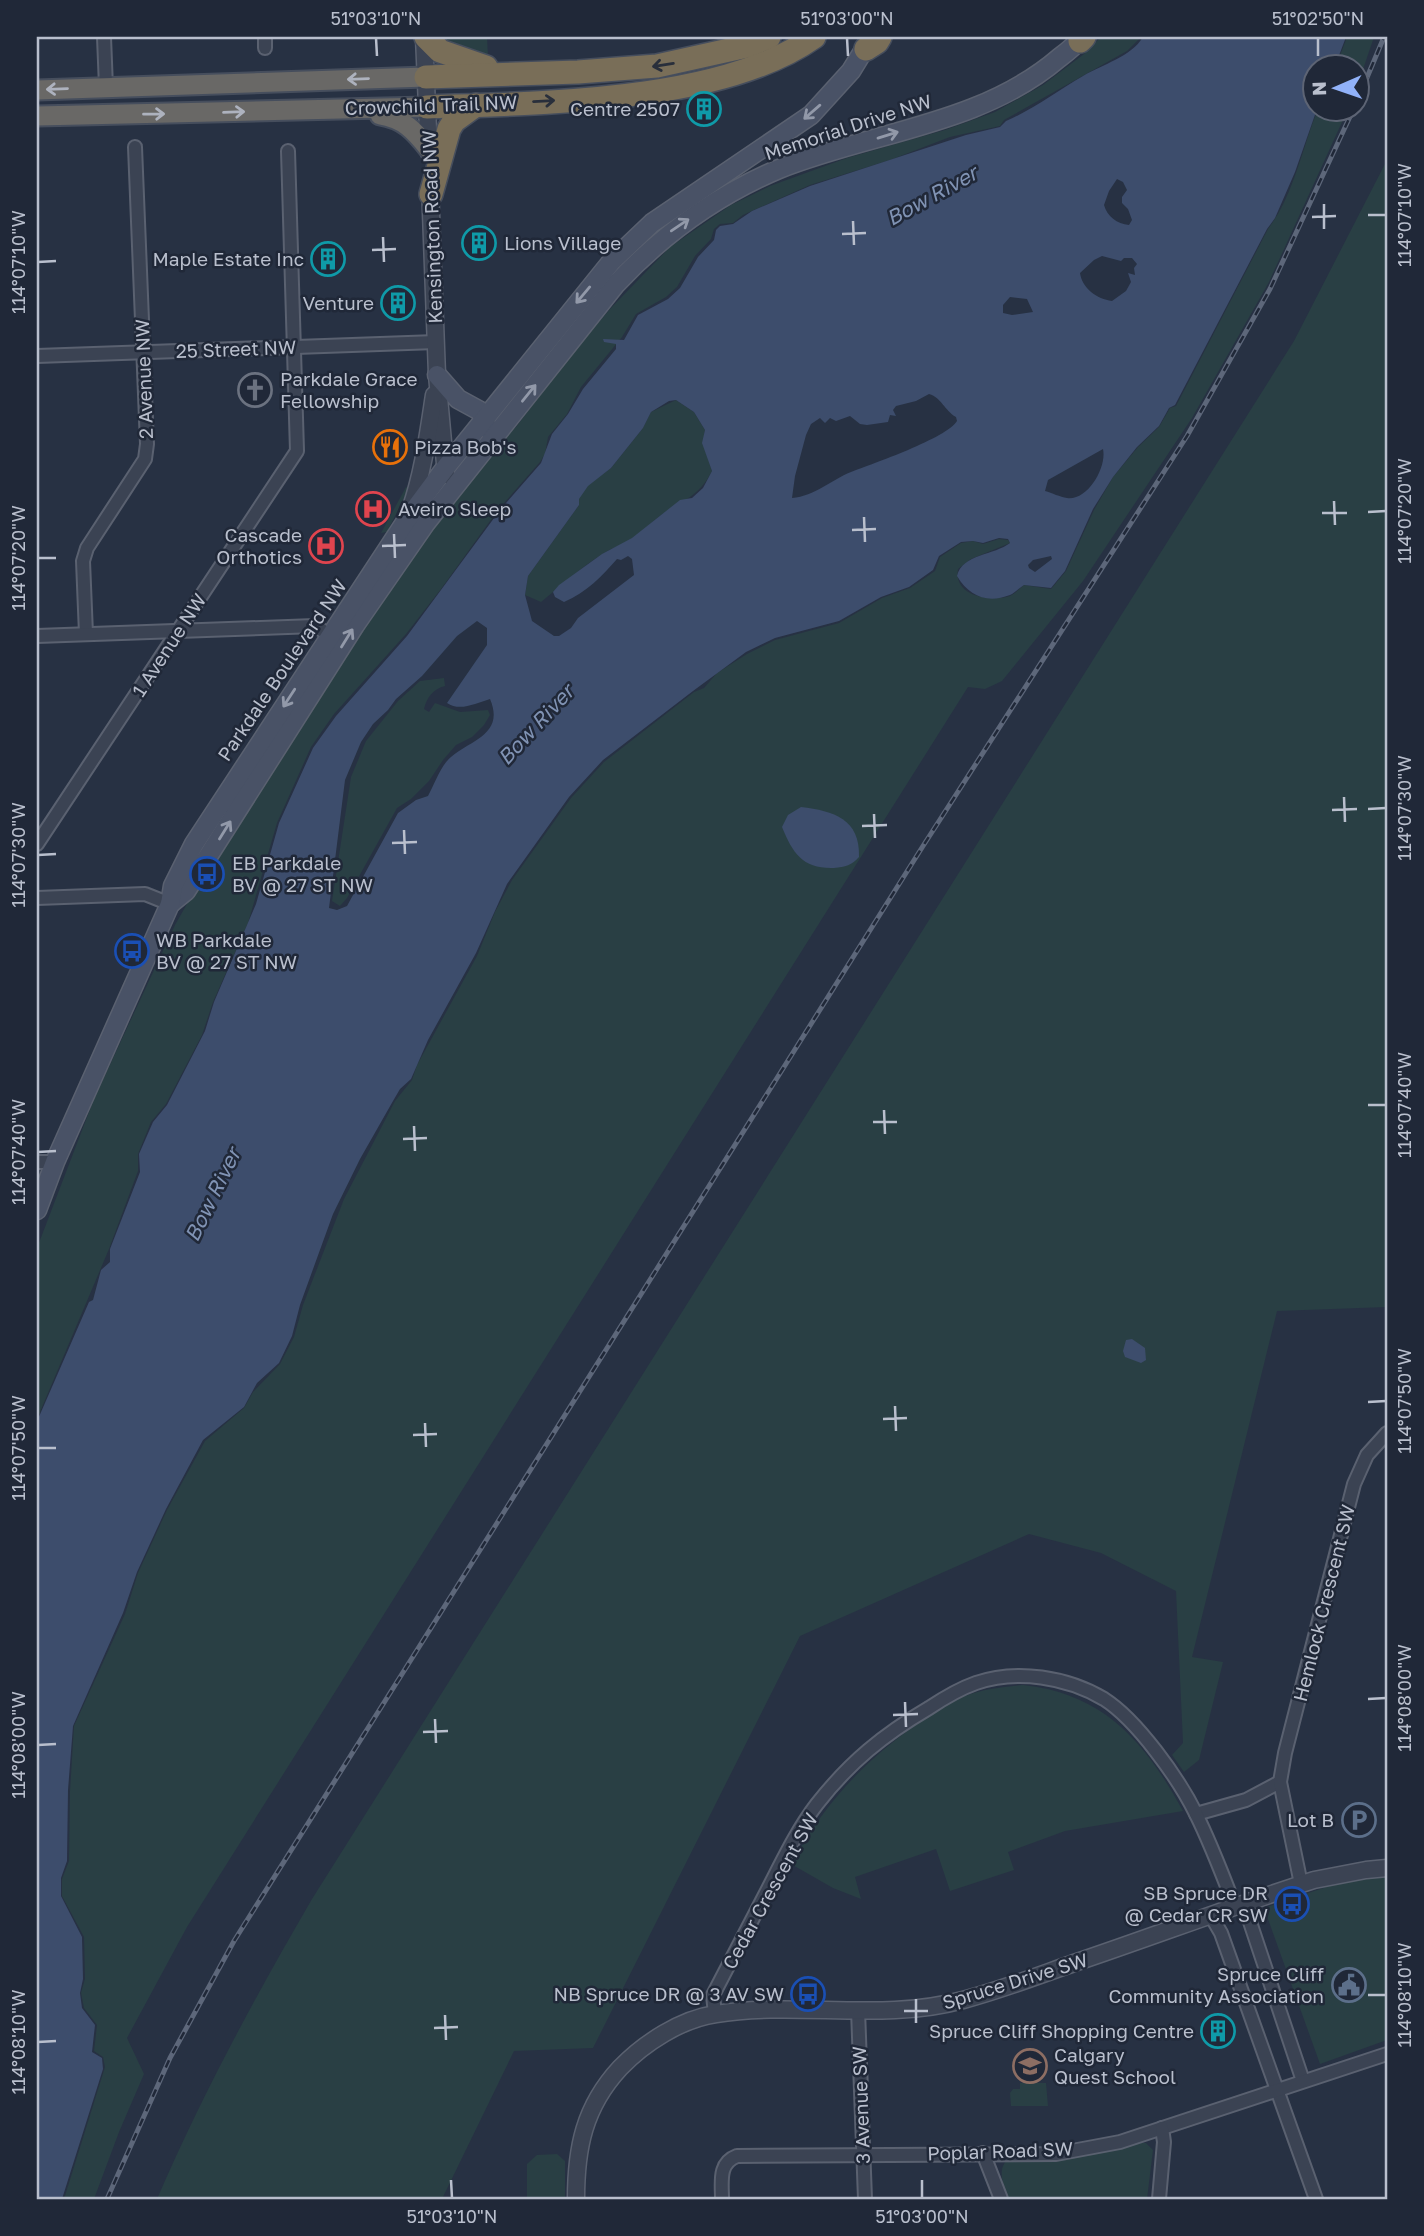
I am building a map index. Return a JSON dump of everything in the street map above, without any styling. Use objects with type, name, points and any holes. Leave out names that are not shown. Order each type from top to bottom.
[{"type":"highway","points":[[425,37],[450,57],[506,73]]},
{"type":"highway","name":"Crowchild Trail NW","points":[[37,90],[611,70],[657,66],[703,57],[739,43],[755,44],[769,37]]},
{"type":"highway","name":"Crowchild Trail NW","points":[[37,116],[427,107],[588,99],[680,87],[716,79],[752,69],[813,39]]},
{"type":"highway","points":[[431,194],[450,129],[454,121],[476,104]]},
{"type":"highway","points":[[333,109],[400,119],[414,130],[429,149]]},
{"type":"main road","name":"Memorial Drive NW","points":[[447,494],[616,284],[646,252],[673,229],[781,168],[945,117],[998,97],[1047,69],[1082,38]]},
{"type":"main road","name":"Memorial Drive NW","points":[[446,467],[568,313],[629,244],[652,223],[811,115],[834,92],[873,41]]},
{"type":"main road","points":[[437,375],[458,399],[480,411],[488,428],[486,446]]},
{"type":"main road","points":[[471,405],[503,397]]},
{"type":"main road","name":"Parkdale Boulevard NW","points":[[37,1210],[55,1162],[170,904],[173,886],[194,844],[408,518],[446,467]]},
{"type":"main road","name":"Parkdale Boulevard NW","points":[[170,904],[186,891],[355,625],[447,494]]},
{"type":"street","points":[[104,37],[106,87]]},
{"type":"street","name":"Kensington Road NW","points":[[425,37],[437,375],[447,494]]},
{"type":"street","name":"2 Avenue NW","points":[[86,634],[83,561],[87,548],[145,459],[135,147]]},
{"type":"street","name":"1 Avenue NW","points":[[37,844],[298,451],[288,151]]},
{"type":"street","name":"25 Street NW","points":[[37,356],[436,342]]},
{"type":"street","name":"Kensington Road NW","points":[[408,518],[426,453],[437,375]]},
{"type":"street","points":[[37,636],[315,626],[330,635]]},
{"type":"street","points":[[37,898],[145,894],[170,904]]},
{"type":"street","points":[[37,1162],[55,1162]]},
{"type":"street","name":"Hemlock Crescent SW","points":[[1301,1884],[1280,1782],[1285,1753],[1354,1484],[1367,1455],[1387,1433]]},
{"type":"street","name":"Cedar Crescent SW","points":[[715,2014],[713,1995],[784,1856],[815,1806],[844,1772],[881,1738],[950,1695],[975,1683],[1010,1676],[1028,1676],[1063,1682],[1104,1700],[1141,1733],[1173,1774],[1196,1814],[1240,1906],[1303,2081]]},
{"type":"street","points":[[1196,1814],[1246,1800],[1280,1782]]},
{"type":"street","name":"Spruce Drive SW","points":[[576,2199],[580,2140],[587,2119],[602,2091],[613,2076],[648,2043],[681,2026],[715,2014],[779,2010],[898,2011],[962,2001],[1301,1884],[1387,1868]]},
{"type":"street","points":[[1211,1916],[1221,1933],[1316,2199]]},
{"type":"street","name":"3 Avenue SW","points":[[858,2010],[865,2199]]},
{"type":"street","name":"Poplar Road SW","points":[[722,2199],[722,2169],[737,2156],[1056,2154],[1121,2142],[1387,2054]]},
{"type":"street","points":[[1158,2199],[1164,2142],[1162,2128]]},
{"type":"street","points":[[983,2153],[1001,2199]]},
{"type":"green space","points":[[440,37],[487,37],[488,56],[464,57]]},
{"type":"green space","points":[[1101,37],[1141,37],[1127,51],[1004,120],[1000,126],[950,137],[890,160],[810,185],[743,215],[733,223],[720,224],[714,229],[711,239],[695,256],[677,287],[666,297],[636,314],[622,337],[581,387],[567,414],[548,437],[545,454],[540,462],[498,510],[406,634],[334,714],[311,747],[277,823],[248,923],[213,1002],[202,1035],[166,1104],[151,1122],[138,1154],[138,1171],[109,1249],[37,1419],[37,1248],[94,1099],[175,925],[207,869],[292,736],[443,511],[503,437],[516,427],[564,363],[610,309],[670,247],[731,205],[770,186],[847,158],[945,130],[995,112],[1043,85],[1084,54]]},
{"type":"green space","points":[[1347,37],[1374,37],[1369,52],[1341,52]]},
{"type":"green space","points":[[1314,122],[1342,122],[1269,282],[1192,418],[1083,581],[1002,681],[985,689],[968,687],[187,1927],[127,2038],[144,2074],[94,2199],[64,2199],[105,2067],[103,2057],[94,2051],[97,2025],[84,2008],[81,1993],[85,1979],[84,1937],[62,1896],[62,1879],[69,1861],[74,1726],[125,1614],[138,1573],[167,1510],[205,1441],[244,1408],[253,1392],[280,1364],[294,1337],[303,1305],[344,1199],[395,1101],[412,1080],[417,1065],[477,956],[512,880],[571,798],[604,762],[694,692],[704,688],[717,673],[747,654],[775,640],[839,623],[882,598],[910,588],[935,571],[940,557],[961,543],[973,541],[983,544],[999,539],[1008,540],[1010,543],[971,559],[958,569],[961,586],[967,591],[984,597],[1002,598],[1010,596],[1024,585],[1051,589],[1066,571],[1094,510],[1113,477],[1159,427],[1170,408],[1176,406],[1285,201]]},
{"type":"green space","points":[[1387,160],[1387,1307],[1277,1311],[1192,1657],[1223,1662],[1199,1760],[1184,1772],[1172,1755],[1183,1743],[1176,1591],[1101,1553],[1029,1534],[800,1636],[593,2048],[514,2051],[442,2199],[157,2199],[230,2047],[312,1899],[1294,341]]},
{"type":"green space","points":[[676,400],[694,412],[705,430],[703,443],[712,471],[706,481],[694,494],[626,543],[589,563],[541,602],[525,595],[528,576],[579,505],[578,499],[588,485],[611,468],[643,428],[651,412]]},
{"type":"green space","points":[[406,487],[409,488],[387,532],[381,533]]},
{"type":"green space","points":[[444,678],[445,686],[431,694],[424,709],[429,712],[435,703],[460,712],[488,710],[490,715],[472,737],[456,745],[429,781],[411,799],[397,808],[340,906],[332,901],[351,777],[366,741],[398,701],[420,681]]},
{"type":"green space","points":[[1023,1685],[1052,1690],[1077,1699],[1120,1726],[1154,1763],[1183,1811],[1065,1831],[1008,1852],[1014,1870],[950,1891],[936,1849],[855,1877],[861,1899],[833,1888],[791,1864],[841,1792],[871,1761],[906,1732],[965,1696]]},
{"type":"green space","points":[[1387,1877],[1387,2040],[1320,2064],[1264,1908],[1341,1882]]},
{"type":"green space","points":[[1020,2083],[1046,2083],[1048,2106],[1011,2106],[1010,2093],[1013,2089],[1020,2089]]},
{"type":"green space","points":[[1146,2143],[1153,2150],[1147,2199],[1009,2199],[1002,2172],[1009,2157],[1075,2156]]},
{"type":"green space","points":[[557,2154],[565,2161],[565,2199],[527,2199],[527,2164],[537,2155]]},
{"type":"water","name":"Bow River","points":[[1143,37],[1346,37],[1340,52],[1302,52],[1302,122],[1312,122],[1275,218],[1175,405],[1169,408],[1159,426],[1137,447],[1113,477],[1093,509],[1065,571],[1051,588],[1024,585],[1010,595],[994,599],[973,593],[957,576],[960,569],[972,559],[1010,543],[1008,539],[999,538],[983,543],[961,542],[939,556],[933,570],[909,587],[881,597],[839,621],[775,638],[746,652],[603,760],[569,797],[507,884],[476,953],[428,1040],[411,1079],[400,1089],[393,1101],[333,1214],[300,1305],[292,1336],[279,1363],[257,1383],[244,1407],[203,1440],[166,1509],[137,1572],[123,1613],[73,1726],[68,1790],[67,1861],[61,1878],[61,1896],[82,1937],[82,2008],[95,2025],[92,2052],[102,2058],[103,2069],[62,2199],[37,2199],[38,1419],[89,1302],[93,1300],[101,1270],[110,1262],[110,1249],[140,1172],[139,1154],[153,1122],[167,1105],[205,1031],[214,1002],[256,904],[279,823],[313,748],[336,716],[407,636],[500,510],[541,463],[552,434],[583,389],[616,349],[616,344],[604,342],[603,339],[624,340],[638,315],[668,299],[680,288],[698,257],[714,240],[716,230],[720,226],[733,224],[752,211],[810,186],[966,135],[1000,127],[1006,121],[1131,50]],"holes":[[[1117,179],[1123,182],[1127,190],[1122,197],[1122,203],[1128,209],[1132,220],[1129,225],[1120,223],[1107,213],[1104,205]],[[1102,256],[1121,261],[1124,258],[1132,258],[1137,264],[1134,268],[1135,275],[1128,273],[1131,282],[1126,291],[1112,301],[1091,292],[1081,278],[1080,273]],[[1010,297],[1027,299],[1033,312],[1012,315],[1003,313],[1003,305]],[[929,394],[940,401],[957,421],[925,442],[851,472],[816,491],[792,498],[795,476],[811,424],[820,418],[825,423],[830,418],[836,421],[850,416],[860,424],[888,422],[890,415],[896,416],[893,410],[896,406],[916,401]],[[676,400],[694,412],[705,430],[702,443],[712,471],[703,488],[692,498],[680,500],[632,538],[602,554],[559,585],[553,592],[555,597],[564,602],[587,588],[617,559],[628,556],[632,559],[634,575],[578,618],[571,628],[559,636],[554,636],[532,621],[525,595],[528,576],[579,505],[579,499],[588,486],[611,468],[643,428],[651,412],[669,401]],[[1103,449],[1099,473],[1089,489],[1082,494],[1067,498],[1045,491],[1048,480]],[[1051,556],[1052,559],[1035,572],[1028,565],[1033,560]],[[477,621],[487,628],[487,645],[447,703],[463,707],[490,699],[493,711],[490,728],[447,761],[428,796],[416,800],[398,813],[347,906],[337,910],[329,908],[345,780],[361,742],[373,724],[422,676],[457,636]]]},
{"type":"water","points":[[801,807],[824,811],[843,819],[855,834],[859,857],[848,865],[834,868],[814,866],[800,858],[790,845],[782,827],[788,815]]},
{"type":"water","points":[[1132,1339],[1145,1348],[1146,1360],[1141,1363],[1125,1357],[1123,1351],[1126,1340]]},
{"type":"railway","points":[[1372,66],[1384,37]]},
{"type":"railway","points":[[107,2199],[170,2058],[234,1941],[923,846],[1187,436],[1270,289],[1348,122]]},
{"type":"place","name":"Centre 2507","points":[[704,109]]},
{"type":"place","name":"Lions Village","points":[[479,243]]},
{"type":"place","name":"Maple Estate Inc","points":[[328,259]]},
{"type":"place","name":"Venture","points":[[398,303]]},
{"type":"place","name":"Parkdale Grace Fellowship","points":[[255,390]]},
{"type":"place","name":"Pizza Bob's","points":[[390,447]]},
{"type":"place","name":"Aveiro Sleep","points":[[373,509]]},
{"type":"place","name":"Cascade Orthotics","points":[[326,546]]},
{"type":"place","name":"EB Parkdale BV @ 27 ST NW","points":[[207,874]]},
{"type":"place","name":"WB Parkdale BV @ 27 ST NW","points":[[132,951]]},
{"type":"place","name":"Lot B","points":[[1359,1820]]},
{"type":"place","name":"SB Spruce DR @ Cedar CR SW","points":[[1292,1904]]},
{"type":"place","name":"Spruce Cliff Community Association","points":[[1349,1985]]},
{"type":"place","name":"NB Spruce DR @ 3 AV SW","points":[[808,1994]]},
{"type":"place","name":"Spruce Cliff Shopping Centre","points":[[1218,2031]]},
{"type":"place","name":"Calgary Quest School","points":[[1030,2066]]}]
